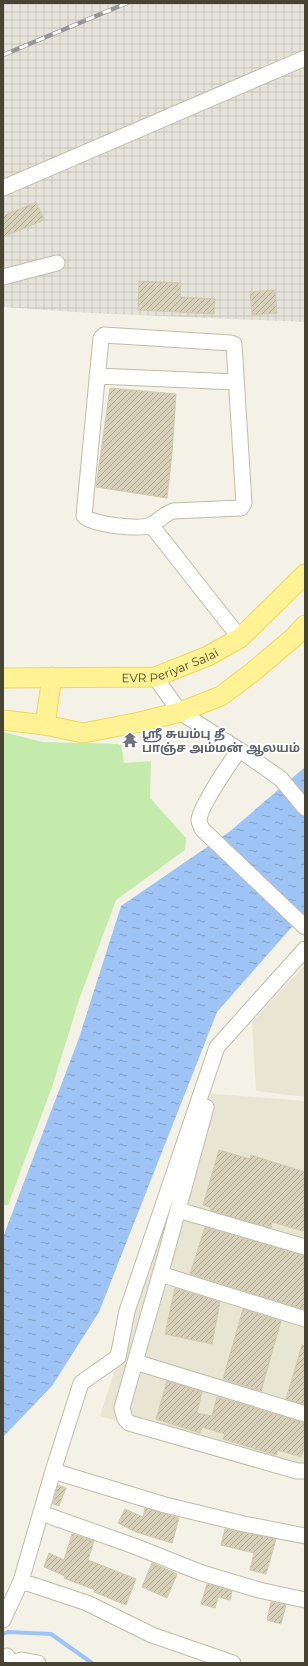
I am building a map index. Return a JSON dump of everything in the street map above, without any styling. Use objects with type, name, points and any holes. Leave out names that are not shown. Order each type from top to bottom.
[{"type":"main road","name":"EVR Periyar Salai","points":[[3,678],[155,677],[208,656],[240,638],[305,574]]},
{"type":"main road","points":[[3,720],[45,725],[83,732],[180,712],[221,696],[254,671],[305,625]]},
{"type":"main road","points":[[45,725],[52,678]]},
{"type":"street","points":[[3,188],[305,58]]},
{"type":"street","points":[[3,277],[57,263]]},
{"type":"street","points":[[104,335],[232,343],[234,346],[236,382],[243,505],[238,508],[172,511],[151,525],[117,526],[89,520],[84,516],[101,338],[104,335]]},
{"type":"street","points":[[97,376],[236,382]]},
{"type":"street","points":[[151,525],[240,638]]},
{"type":"street","points":[[155,677],[180,712],[239,750],[281,780],[305,808]]},
{"type":"street","points":[[239,750],[217,782],[199,820],[202,829],[303,926]]},
{"type":"street","points":[[3,1620],[21,1581],[53,1471],[81,1383],[118,1357],[127,1311],[217,1047],[303,956]]},
{"type":"street","points":[[217,1047],[204,1116],[122,1408],[124,1420],[129,1423],[248,1459],[297,1471],[305,1471]]},
{"type":"street","points":[[178,1210],[305,1247]]},
{"type":"street","points":[[160,1274],[305,1319]]},
{"type":"street","points":[[135,1362],[305,1414]]},
{"type":"street","points":[[53,1471],[165,1505],[244,1524],[305,1536]]},
{"type":"street","points":[[41,1513],[134,1546],[202,1573],[259,1590],[305,1600]]},
{"type":"street","points":[[21,1581],[87,1603],[152,1635],[234,1663]]},
{"type":"street","points":[[7,1656],[10,1663],[22,1660],[38,1663]]},
{"type":"shaded area","points":[[3,3],[305,3],[305,322],[90,313],[3,307]]},
{"type":"shaded area","points":[[305,965],[305,1097],[256,1091],[252,1022]]},
{"type":"shaded area","points":[[203,1093],[305,1101],[305,1475],[100,1416]]},
{"type":"green space","points":[[3,732],[43,742],[121,744],[124,763],[151,761],[150,798],[186,838],[185,850],[116,900],[80,997],[52,1087],[8,1205],[3,1205]]},
{"type":"water","points":[[305,767],[305,912],[217,1012],[99,1312],[52,1386],[3,1437],[3,1237],[79,1038],[121,906],[229,832]]},
{"type":"building","points":[[36,202],[44,220],[3,237],[3,216]]},
{"type":"building","points":[[139,281],[181,283],[180,297],[215,299],[214,314],[138,310]]},
{"type":"building","points":[[275,290],[277,313],[252,315],[250,292]]},
{"type":"building","points":[[110,388],[176,394],[167,498],[96,487]]},
{"type":"building","points":[[219,1150],[250,1159],[251,1155],[305,1172],[305,1224],[303,1231],[272,1222],[271,1228],[210,1210],[211,1208],[203,1205]]},
{"type":"building","points":[[205,1227],[305,1256],[305,1310],[190,1274]]},
{"type":"building","points":[[175,1288],[220,1302],[212,1344],[165,1334]]},
{"type":"building","points":[[243,1309],[281,1321],[261,1391],[223,1379]]},
{"type":"building","points":[[302,1345],[305,1346],[305,1405],[286,1399]]},
{"type":"building","points":[[167,1381],[202,1392],[197,1413],[212,1416],[217,1397],[305,1423],[305,1444],[301,1457],[278,1450],[276,1455],[223,1439],[225,1434],[202,1427],[200,1433],[156,1419]]},
{"type":"building","points":[[58,1485],[66,1488],[59,1506],[53,1504]]},
{"type":"building","points":[[145,1508],[179,1518],[172,1543],[136,1532],[118,1523],[125,1509],[143,1517]]},
{"type":"building","points":[[225,1529],[276,1539],[266,1574],[250,1570],[254,1553],[221,1545]]},
{"type":"building","points":[[72,1534],[94,1541],[88,1560],[136,1579],[126,1605],[94,1592],[95,1590],[64,1578],[65,1576],[44,1567],[49,1553],[64,1560]]},
{"type":"building","points":[[152,1563],[177,1574],[167,1598],[142,1587]]},
{"type":"building","points":[[207,1584],[232,1591],[230,1600],[218,1597],[215,1608],[201,1604]]},
{"type":"building","points":[[271,1602],[286,1605],[281,1624],[267,1620]]},
{"type":"waterway","points":[[3,1634],[8,1632],[51,1634],[92,1663]]},
{"type":"railway","points":[[3,55],[127,3]]},
{"type":"place","name":"ஶ்ரீ சுயம்பு தீ பாஞ்ச அம்மன் ஆலயம்","points":[[130,740]]}]
